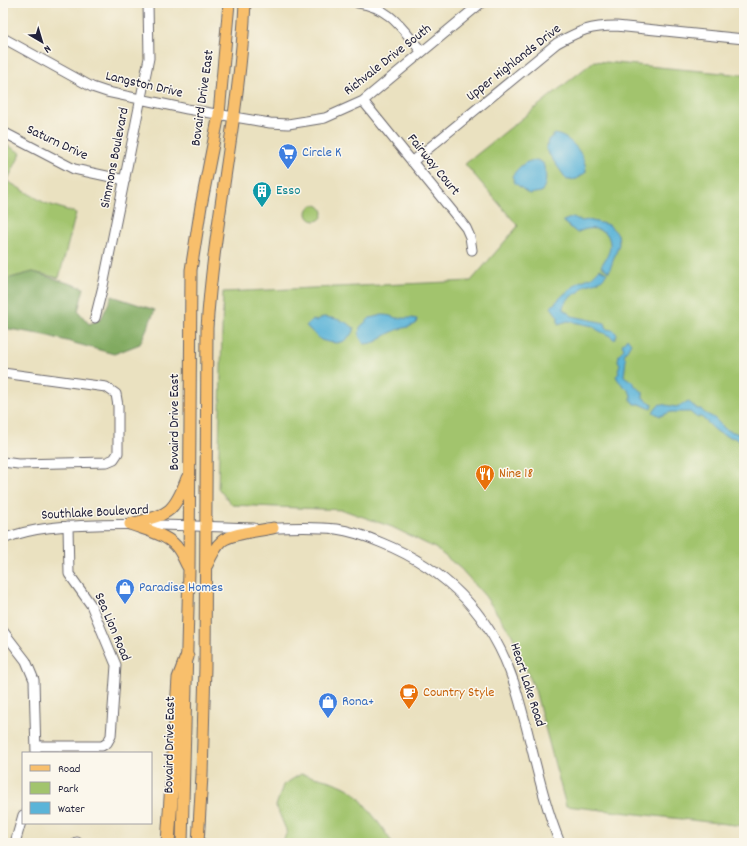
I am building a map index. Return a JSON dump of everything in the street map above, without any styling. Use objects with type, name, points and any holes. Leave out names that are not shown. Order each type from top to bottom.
[{"type":"highway","points":[[168,843],[179,678],[187,657]]},
{"type":"main road","name":"Bovaird Drive East","points":[[182,843],[189,569],[191,270],[201,206],[219,114],[229,3]]},
{"type":"main road","points":[[198,843],[204,730],[208,300],[234,116],[245,3]]},
{"type":"main road","points":[[130,524],[164,515],[170,511],[179,498],[190,470]]},
{"type":"main road","points":[[130,524],[166,538],[179,550],[189,569]]},
{"type":"main road","points":[[206,567],[215,549],[226,539],[273,528]]},
{"type":"street","name":"Simmons Boulevard","points":[[95,318],[103,286],[149,58],[148,3]]},
{"type":"street","points":[[358,3],[370,4],[391,16],[422,52]]},
{"type":"street","name":"Richvale Drive South","points":[[234,116],[270,123],[304,122],[335,115],[363,101],[480,3]]},
{"type":"street","name":"Upper Highlands Drive","points":[[412,162],[557,44],[581,30],[595,26],[616,26],[744,39]]},
{"type":"street","name":"Langston Drive","points":[[3,38],[92,87],[107,92],[140,99],[234,116]]},
{"type":"street","name":"Fairway Court","points":[[363,101],[466,228],[470,237],[472,250]]},
{"type":"street","name":"Saturn Drive","points":[[3,132],[74,169],[125,180]]},
{"type":"street","points":[[3,373],[106,387],[116,394],[118,406],[118,453],[114,459],[107,462],[18,464],[3,462]]},
{"type":"street","name":"Southlake Boulevard","points":[[3,539],[37,529],[68,526],[130,524],[189,526]]},
{"type":"street","name":"Sea Lion Road","points":[[36,750],[102,746],[107,743],[111,736],[116,665],[91,605],[69,574],[68,526]]},
{"type":"street","name":"Heart Lake Road","points":[[189,526],[337,529],[372,539],[397,549],[430,567],[442,577],[469,602],[492,632],[506,662],[516,691],[552,822],[560,843]]},
{"type":"street","points":[[3,631],[26,661],[34,680],[36,750]]},
{"type":"street","points":[[15,843],[22,818]]},
{"type":"green space","points":[[594,61],[744,75],[744,826],[566,806],[535,690],[512,635],[485,596],[461,569],[435,548],[392,527],[343,510],[232,505],[218,488],[223,292],[471,281],[518,226],[465,164]]},
{"type":"green space","points":[[3,143],[21,153],[7,181],[45,203],[76,213],[59,278],[33,272],[3,280]]},
{"type":"green space","points":[[315,205],[322,210],[323,213],[318,220],[315,221],[308,216],[307,213],[312,206]]},
{"type":"green space","points":[[33,272],[84,288],[78,311],[89,324],[101,319],[112,296],[155,310],[140,344],[114,354],[45,335],[3,328],[3,280]]},
{"type":"green space","points":[[301,774],[334,782],[352,791],[373,816],[392,843],[282,843],[287,832],[276,806],[283,785]]},
{"type":"water","points":[[555,134],[572,143],[583,159],[586,172],[577,179],[567,180],[546,150],[548,140]]},
{"type":"water","points":[[537,160],[543,163],[546,182],[541,192],[529,194],[515,183],[512,176],[517,169],[523,165]]},
{"type":"water","points":[[573,217],[582,221],[588,220],[609,225],[618,234],[619,244],[609,272],[601,266],[610,247],[607,234],[596,229],[588,229],[577,233],[563,221]]},
{"type":"water","points":[[600,269],[607,273],[603,278],[598,282],[584,286],[580,291],[566,301],[563,309],[572,316],[605,323],[607,329],[613,330],[617,334],[615,340],[593,326],[568,321],[558,324],[558,317],[551,307],[579,282],[592,277]]},
{"type":"water","points":[[382,315],[396,318],[417,319],[416,324],[388,334],[377,341],[364,344],[359,336],[360,327],[370,318]]},
{"type":"water","points":[[323,317],[343,321],[354,328],[354,332],[344,341],[337,343],[321,340],[306,326],[313,320],[316,321]]},
{"type":"water","points":[[627,338],[631,343],[624,355],[626,360],[624,376],[643,392],[643,398],[653,404],[651,409],[640,404],[634,404],[631,400],[630,393],[620,383],[616,376],[619,373],[619,354],[624,349],[622,345]]},
{"type":"water","points":[[689,402],[697,409],[701,409],[714,418],[724,428],[739,434],[744,438],[744,457],[741,442],[720,433],[701,417],[696,417],[690,412],[671,412],[660,416],[653,412],[660,404],[676,407]]},
{"type":"place","name":"Circle K","points":[[288,170]]},
{"type":"place","name":"Esso","points":[[262,208]]},
{"type":"place","name":"Nine 18","points":[[485,491]]},
{"type":"place","name":"Paradise Homes","points":[[125,605]]},
{"type":"place","name":"Country Style","points":[[409,710]]},
{"type":"place","name":"Rona+","points":[[328,719]]}]
